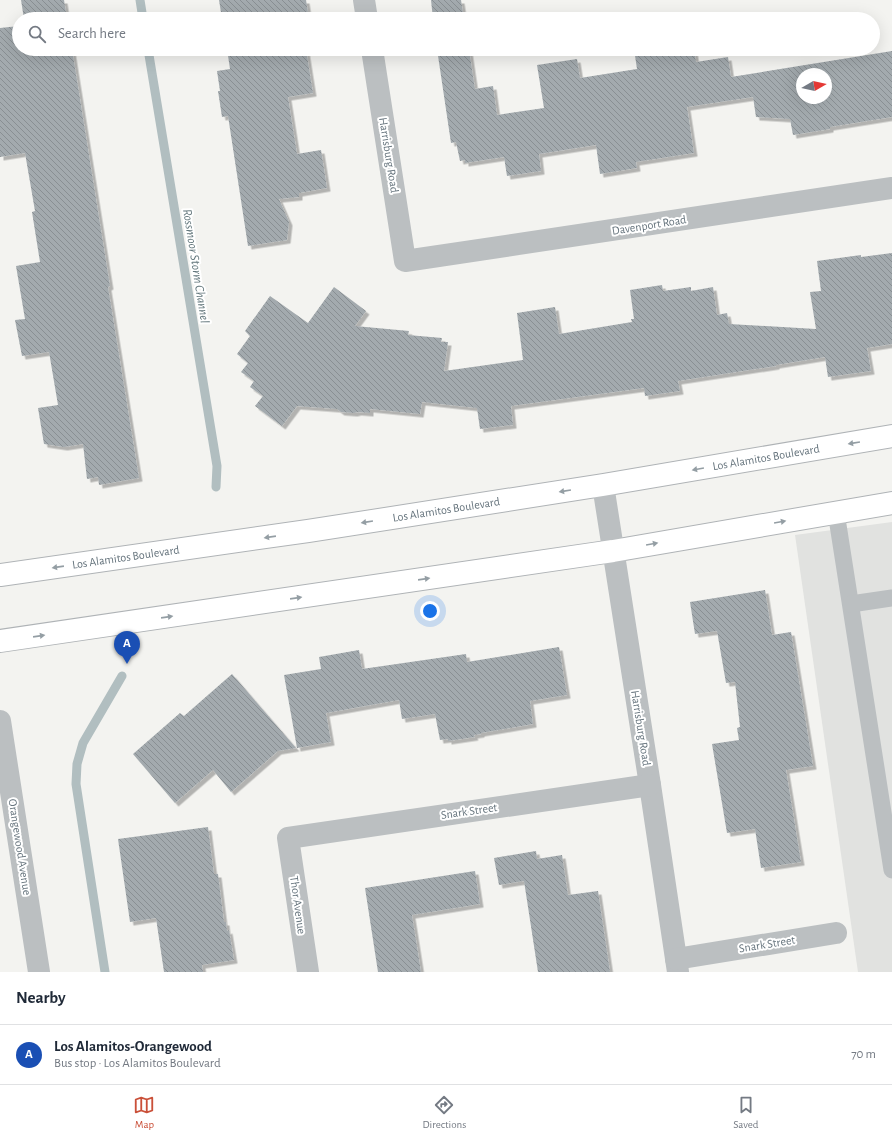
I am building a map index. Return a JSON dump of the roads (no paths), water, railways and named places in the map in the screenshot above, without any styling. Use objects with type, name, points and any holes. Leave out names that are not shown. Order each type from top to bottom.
[{"type":"main road","name":"Los Alamitos Boulevard","points":[[0,575],[308,531],[603,485],[892,436]]},
{"type":"main road","points":[[0,641],[614,551],[892,503]]},
{"type":"street","points":[[364,0],[366,12]]},
{"type":"street","name":"Harrisburg Road","points":[[373,56],[406,262]]},
{"type":"street","name":"Davenport Road","points":[[406,262],[892,188]]},
{"type":"street","name":"Harrisburg Road","points":[[603,485],[677,966]]},
{"type":"street","name":"Orangewood Avenue","points":[[0,721],[39,972]]},
{"type":"street","name":"Snark Street","points":[[288,838],[650,784]]},
{"type":"street","name":"Thor Avenue","points":[[288,838],[308,972]]},
{"type":"street","name":"Snark Street","points":[[677,966],[836,933]]},
{"type":"lane","points":[[836,512],[850,604],[888,815],[892,870]]},
{"type":"lane","points":[[850,604],[892,598]]},
{"type":"waterway","name":"Rossmoor Storm Channel","points":[[140,0],[142,12]]},
{"type":"waterway","name":"Rossmoor Storm Channel","points":[[149,56],[217,466],[216,487]]},
{"type":"waterway","points":[[105,972],[76,784],[77,764],[83,743],[122,676]]},
{"type":"place","name":"Los Alamitos-Orangewood","points":[[127,664]]}]
